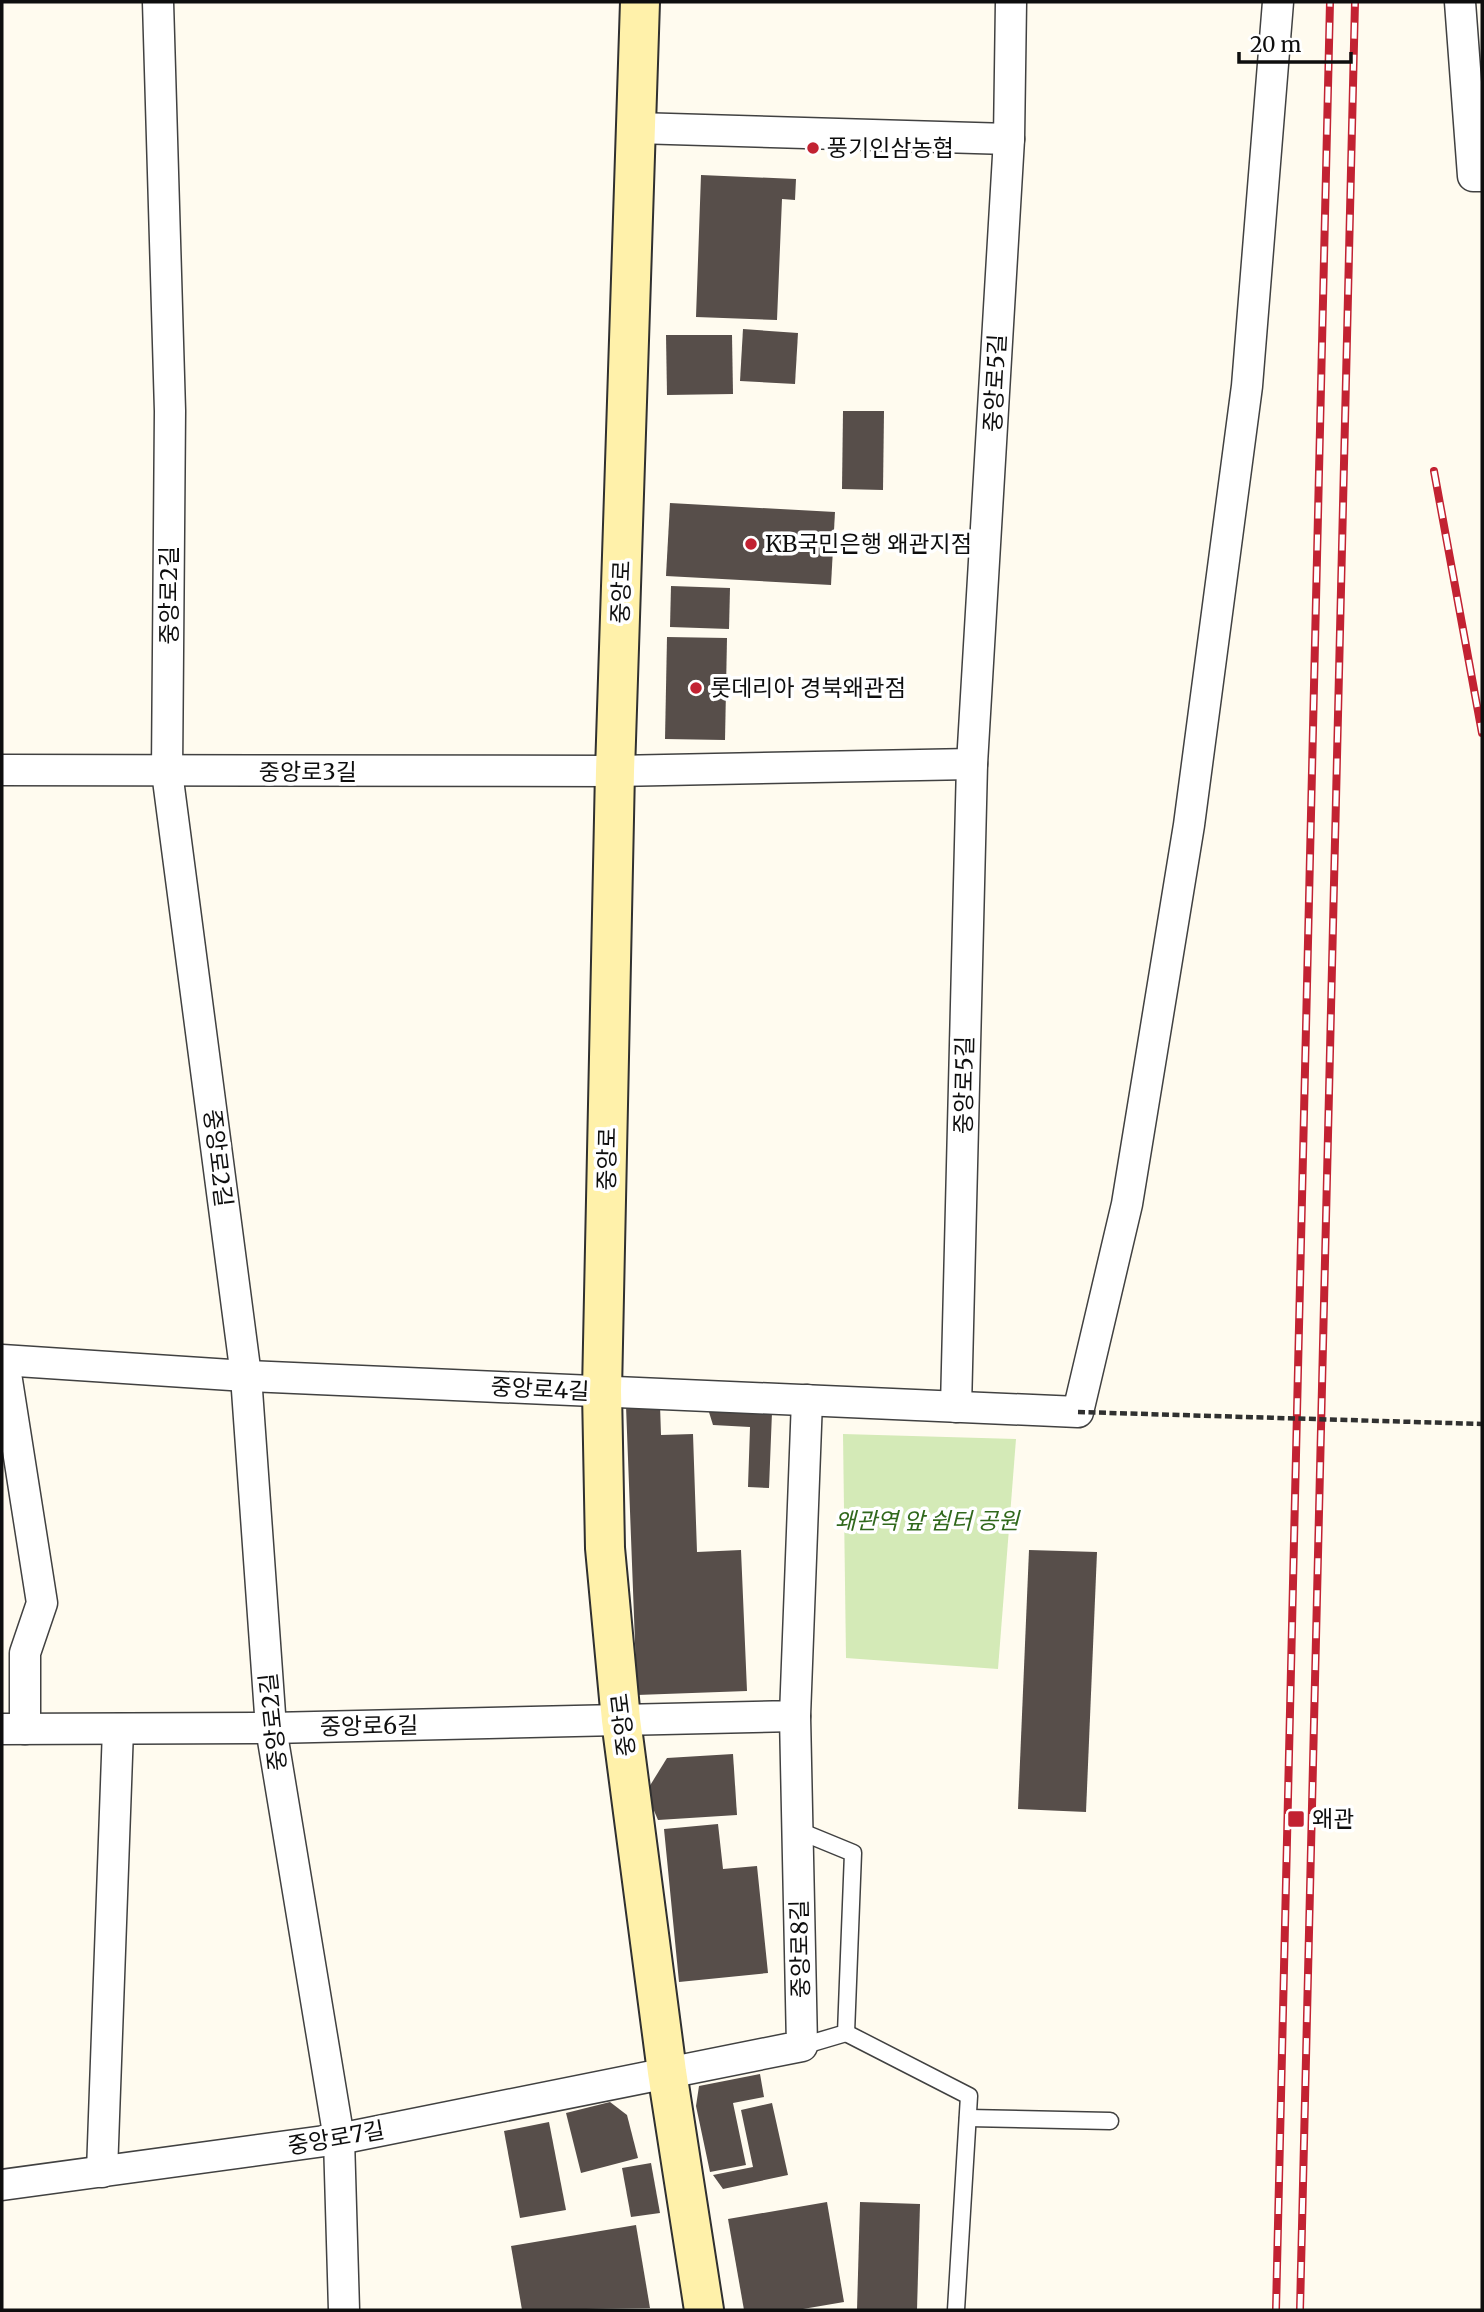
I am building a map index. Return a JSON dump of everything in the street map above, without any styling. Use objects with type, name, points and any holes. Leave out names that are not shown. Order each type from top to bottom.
[{"type":"street","name":"중앙로2길","points":[[158,2],[170,411],[167,772],[246,1376],[271,1728],[339,2139],[344,2310]]},
{"type":"street","name":"중앙로","points":[[640,2],[615,771],[602,1391],[605,1548],[621,1720],[667,2072],[704,2310]]},
{"type":"street","name":"중앙로5길","points":[[956,1407],[972,764],[1009,139],[1010,2]]},
{"type":"street","points":[[1078,1412],[1128,1204],[1189,825],[1247,386],[1278,2]]},
{"type":"street","points":[[1460,2],[1473,176],[1482,176]]},
{"type":"street","points":[[636,128],[1009,139]]},
{"type":"street","points":[[615,771],[972,764]]},
{"type":"street","name":"중앙로3길","points":[[2,771],[615,771]]},
{"type":"street","name":"중앙로4길","points":[[3,1361],[246,1376],[1078,1412]]},
{"type":"street","name":"중앙로6길","points":[[3,1361],[42,1603],[25,1653],[13,1729],[271,1728],[795,1716]]},
{"type":"street","name":"중앙로8길","points":[[802,2046],[795,1716],[807,1400]]},
{"type":"street","points":[[102,2172],[118,1729]]},
{"type":"street","points":[[667,2072],[802,2046]]},
{"type":"street","name":"중앙로7길","points":[[2,2185],[339,2139],[667,2072]]},
{"type":"lane","points":[[797,1830],[853,1853],[846,2033]]},
{"type":"lane","points":[[802,2046],[846,2033],[969,2096],[956,2310]]},
{"type":"lane","points":[[968,2118],[1110,2121]]},
{"type":"path","points":[[1078,1412],[1482,1424]]},
{"type":"green space","name":"왜관역 앞 쉼터 공원","points":[[843,1434],[1016,1439],[998,1669],[846,1658]]},
{"type":"building","points":[[701,175],[796,179],[795,200],[782,199],[777,320],[696,317]]},
{"type":"building","points":[[743,329],[798,333],[795,384],[740,381]]},
{"type":"building","points":[[666,335],[732,335],[733,394],[667,395]]},
{"type":"building","points":[[843,411],[884,411],[883,490],[842,489]]},
{"type":"building","name":"KB국민은행 왜관지점","points":[[670,503],[835,512],[831,585],[666,576]]},
{"type":"building","points":[[671,586],[730,588],[729,629],[670,627]]},
{"type":"building","name":"롯데리아 경북왜관점","points":[[667,637],[727,638],[725,740],[665,739]]},
{"type":"building","points":[[660,1405],[661,1435],[693,1434],[697,1552],[741,1550],[747,1691],[637,1695],[626,1406]]},
{"type":"building","points":[[708,1409],[772,1412],[769,1488],[748,1487],[750,1427],[713,1425]]},
{"type":"building","points":[[1029,1550],[1097,1552],[1086,1812],[1018,1809]]},
{"type":"building","points":[[733,1754],[737,1815],[658,1820],[646,1792],[667,1758]]},
{"type":"building","points":[[718,1824],[723,1869],[757,1866],[768,1973],[679,1982],[664,1829]]},
{"type":"building","points":[[760,2074],[764,2097],[733,2103],[746,2165],[710,2172],[696,2106],[699,2086]]},
{"type":"building","points":[[610,2102],[627,2115],[638,2158],[581,2173],[566,2113]]},
{"type":"building","points":[[772,2103],[788,2175],[723,2189],[713,2175],[753,2167],[741,2110]]},
{"type":"building","points":[[549,2122],[566,2210],[520,2218],[504,2131]]},
{"type":"building","points":[[651,2163],[660,2213],[631,2217],[622,2168]]},
{"type":"building","points":[[827,2202],[844,2302],[797,2310],[744,2310],[728,2219]]},
{"type":"building","points":[[860,2202],[920,2204],[917,2310],[857,2310]]},
{"type":"building","points":[[636,2225],[650,2308],[522,2310],[511,2246]]},
{"type":"railway","points":[[1276,2310],[1330,2]]},
{"type":"railway","points":[[1300,2310],[1355,2]]},
{"type":"railway","points":[[1434,471],[1482,733]]},
{"type":"place","name":"풍기인삼농협","points":[[813,148]]},
{"type":"place","name":"KB국민은행 왜관지점","points":[[751,544]]},
{"type":"place","name":"롯데리아 경북왜관점","points":[[696,688]]},
{"type":"place","name":"왜관","points":[[1296,1819]]}]
